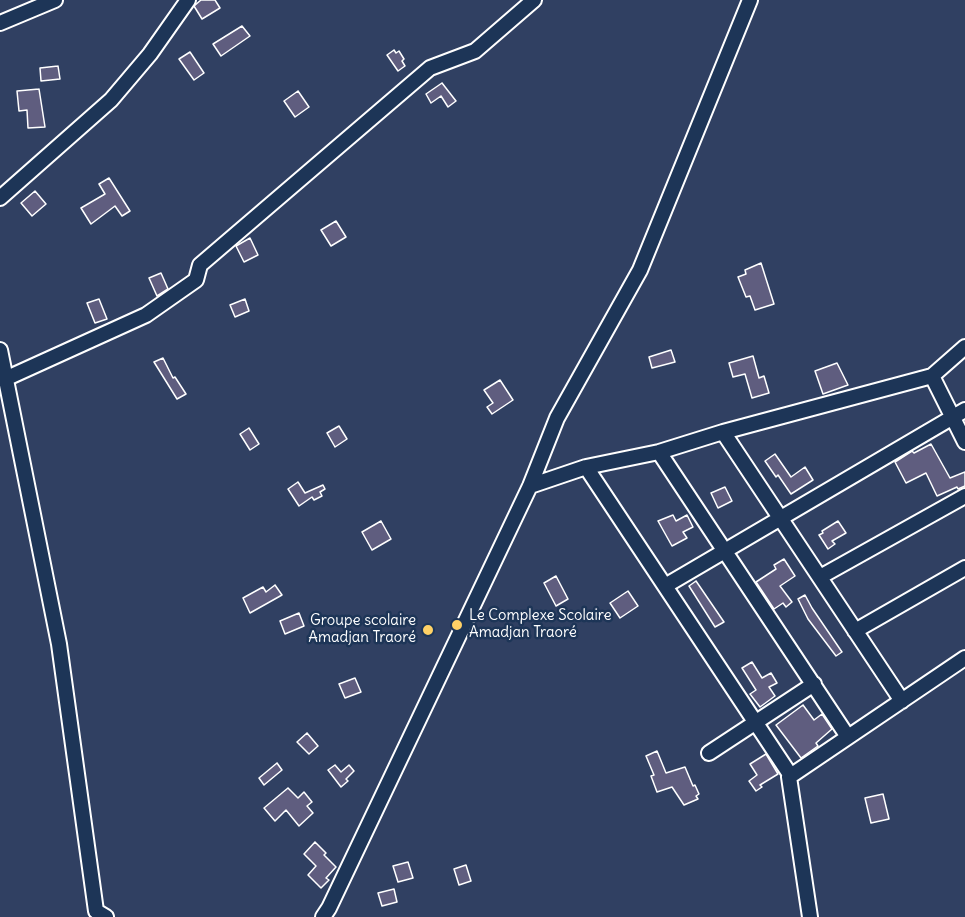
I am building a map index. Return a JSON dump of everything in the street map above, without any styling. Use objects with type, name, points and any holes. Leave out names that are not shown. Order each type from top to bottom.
[{"type":"street","points":[[0,23],[55,0]]},
{"type":"street","points":[[0,198],[111,99],[150,54],[188,0]]},
{"type":"street","points":[[5,379],[146,315],[195,280],[200,265],[430,68],[475,51],[534,0]]},
{"type":"street","points":[[322,917],[329,908],[530,486],[557,418],[640,270],[750,0]]},
{"type":"street","points":[[530,486],[586,467],[660,452],[723,432],[932,376],[965,347]]},
{"type":"street","points":[[0,350],[59,644],[96,911],[106,917]]},
{"type":"street","points":[[932,376],[959,414],[965,442]]},
{"type":"street","points":[[665,586],[959,414]]},
{"type":"street","points":[[723,432],[902,701]]},
{"type":"street","points":[[660,452],[848,737]]},
{"type":"street","points":[[586,467],[791,776]]},
{"type":"street","points":[[820,577],[965,496]]},
{"type":"street","points":[[855,631],[965,568]]},
{"type":"street","points":[[810,917],[789,777],[965,658]]},
{"type":"street","points":[[709,753],[814,684]]},
{"type":"building","points":[[201,0],[215,0],[220,8],[202,19],[194,6]]},
{"type":"building","points":[[242,26],[250,36],[221,56],[213,44]]},
{"type":"building","points":[[394,50],[396,53],[399,51],[404,59],[402,61],[405,66],[398,71],[387,55]]},
{"type":"building","points":[[190,52],[204,73],[194,80],[179,59]]},
{"type":"building","points":[[58,66],[60,79],[41,81],[40,68]]},
{"type":"building","points":[[442,83],[456,101],[448,107],[441,96],[431,103],[426,94]]},
{"type":"building","points":[[39,89],[45,127],[28,128],[27,110],[19,111],[17,91]]},
{"type":"building","points":[[298,91],[309,107],[295,117],[284,101]]},
{"type":"building","points":[[109,178],[130,211],[122,216],[115,206],[91,224],[81,208],[105,194],[99,184]]},
{"type":"building","points":[[35,191],[46,204],[32,216],[21,203]]},
{"type":"building","points":[[336,221],[346,237],[331,246],[321,230]]},
{"type":"building","points":[[250,238],[258,255],[244,262],[236,246]]},
{"type":"building","points":[[761,263],[774,304],[755,310],[750,296],[746,297],[738,277],[746,274],[745,270]]},
{"type":"building","points":[[161,273],[168,289],[157,296],[149,278]]},
{"type":"building","points":[[99,299],[107,319],[95,323],[87,303]]},
{"type":"building","points":[[245,299],[249,311],[235,317],[230,305]]},
{"type":"building","points":[[671,350],[675,362],[652,368],[649,357]]},
{"type":"building","points":[[753,356],[759,378],[764,376],[769,393],[752,398],[745,374],[733,377],[729,363]]},
{"type":"building","points":[[163,358],[173,378],[175,377],[186,394],[177,399],[154,362]]},
{"type":"building","points":[[837,363],[848,385],[823,394],[815,371]]},
{"type":"building","points":[[500,380],[513,400],[492,414],[487,407],[493,403],[484,390]]},
{"type":"building","points":[[339,426],[347,439],[335,447],[327,433]]},
{"type":"building","points":[[249,428],[259,444],[250,450],[240,434]]},
{"type":"building","points":[[931,444],[950,478],[965,472],[965,486],[937,496],[926,473],[906,483],[895,462],[912,451],[914,453]]},
{"type":"building","points":[[775,454],[791,477],[805,467],[813,480],[791,494],[765,461]]},
{"type":"building","points":[[298,482],[305,493],[323,485],[325,489],[320,492],[322,496],[314,500],[312,497],[299,506],[288,489]]},
{"type":"building","points":[[725,487],[732,501],[718,508],[711,493]]},
{"type":"building","points":[[673,515],[676,521],[687,515],[693,527],[683,532],[687,538],[672,546],[658,521]]},
{"type":"building","points":[[381,521],[391,539],[372,550],[362,532]]},
{"type":"building","points":[[838,521],[846,533],[832,541],[835,544],[828,549],[819,535]]},
{"type":"building","points":[[784,559],[795,576],[780,586],[792,602],[786,607],[783,603],[774,609],[756,582],[776,569],[774,565]]},
{"type":"building","points":[[556,576],[568,599],[556,606],[544,583]]},
{"type":"building","points":[[696,581],[724,622],[715,627],[689,586]]},
{"type":"building","points":[[275,585],[282,595],[250,613],[243,598],[263,587],[266,592]]},
{"type":"building","points":[[628,591],[638,606],[620,618],[610,603]]},
{"type":"building","points":[[805,595],[842,652],[836,656],[808,619],[798,599]]},
{"type":"building","points":[[299,613],[304,626],[285,634],[280,621]]},
{"type":"building","points":[[752,662],[762,678],[771,673],[777,683],[769,687],[775,696],[760,707],[750,694],[756,690],[742,668]]},
{"type":"building","points":[[355,678],[361,692],[345,698],[339,684]]},
{"type":"building","points":[[803,705],[814,720],[822,714],[832,729],[816,743],[818,746],[801,758],[776,725]]},
{"type":"building","points":[[307,733],[318,746],[309,754],[297,742]]},
{"type":"building","points":[[657,751],[666,773],[685,767],[699,794],[696,796],[698,799],[684,805],[672,787],[657,792],[651,776],[654,775],[646,756]]},
{"type":"building","points":[[766,754],[778,774],[760,785],[762,787],[756,791],[749,781],[757,775],[750,764]]},
{"type":"building","points":[[277,763],[282,770],[264,785],[259,778]]},
{"type":"building","points":[[335,765],[341,772],[349,765],[354,771],[341,787],[328,770]]},
{"type":"building","points":[[288,788],[298,798],[304,792],[312,802],[307,806],[313,813],[299,826],[286,810],[275,821],[264,808]]},
{"type":"building","points":[[883,794],[889,819],[871,823],[865,798]]},
{"type":"building","points":[[315,842],[336,867],[326,878],[329,880],[321,888],[308,875],[316,866],[304,854]]},
{"type":"building","points":[[408,862],[413,878],[398,882],[393,866]]},
{"type":"building","points":[[466,865],[471,881],[459,885],[454,869]]},
{"type":"building","points":[[394,889],[397,902],[382,906],[378,893]]},
{"type":"place","name":"Le Complexe Scolaire Amadjan Traoré","points":[[457,625]]},
{"type":"place","name":"Groupe scolaire Amadjan Traoré","points":[[428,630]]}]
